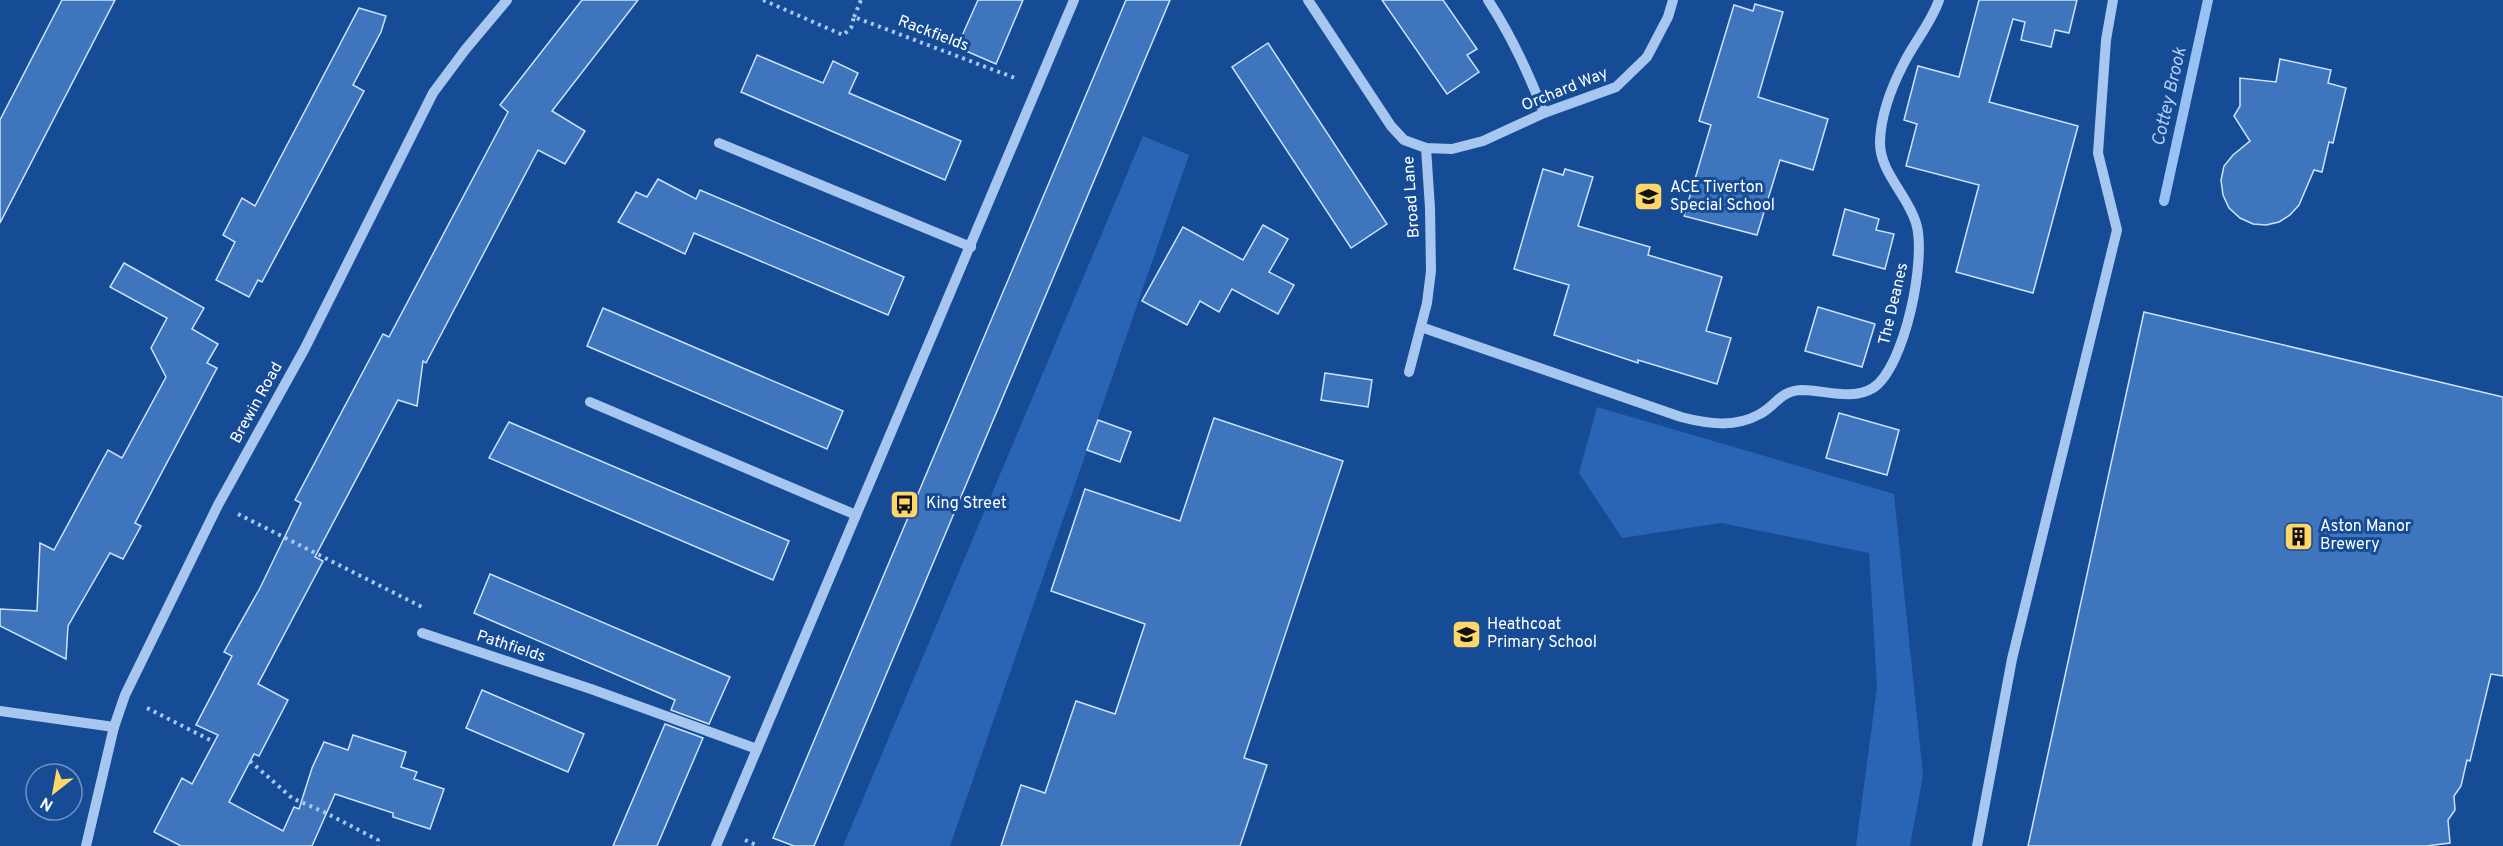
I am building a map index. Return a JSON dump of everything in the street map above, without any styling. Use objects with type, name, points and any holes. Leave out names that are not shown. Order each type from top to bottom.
[{"type":"street","name":"Brewin Road","points":[[86,846],[114,727],[125,695],[218,505],[304,348],[433,93],[507,0]]},
{"type":"street","points":[[716,846],[1074,0]]},
{"type":"street","name":"Broad Lane","points":[[1308,0],[1391,126],[1404,140],[1426,148],[1430,198],[1431,270],[1421,327],[1409,372]]},
{"type":"street","points":[[1488,0],[1524,66],[1544,113]]},
{"type":"street","name":"Orchard Way","points":[[1426,148],[1452,149],[1483,141],[1544,113],[1616,87],[1647,57],[1668,17],[1673,0]]},
{"type":"street","name":"The Deanes","points":[[1421,327],[1681,417],[1713,424],[1741,422],[1762,413],[1782,394],[1802,390],[1852,394],[1872,389],[1886,377],[1895,361],[1920,266],[1920,242],[1916,221],[1884,164],[1880,143],[1882,121],[1904,63],[1934,15],[1939,0]]},
{"type":"street","points":[[1977,846],[2012,660],[2117,230],[2097,153],[2106,40],[2113,0]]},
{"type":"street","points":[[719,143],[970,246]]},
{"type":"street","points":[[590,402],[856,515]]},
{"type":"street","name":"Pathfields","points":[[422,633],[591,689],[757,749]]},
{"type":"street","points":[[0,711],[114,727]]},
{"type":"path","points":[[763,0],[843,34],[851,28],[861,0]]},
{"type":"path","name":"Rackfields","points":[[854,17],[1038,86]]},
{"type":"path","points":[[218,505],[431,612],[422,633]]},
{"type":"path","points":[[125,695],[159,715],[214,742]]},
{"type":"path","points":[[250,761],[292,798],[378,840],[378,846]]},
{"type":"shaded area","points":[[1143,136],[1189,155],[950,846],[843,846]]},
{"type":"shaded area","points":[[1597,407],[1894,494],[1923,775],[1910,846],[1856,846],[1877,687],[1869,553],[1721,523],[1622,538],[1579,473]]},
{"type":"building","points":[[62,0],[115,0],[0,223],[0,120]]},
{"type":"building","points":[[582,0],[638,0],[552,111],[585,131],[565,164],[538,150],[426,363],[423,361],[417,406],[398,400],[315,557],[323,561],[258,684],[288,700],[259,756],[254,754],[229,802],[283,831],[294,807],[299,809],[312,768],[324,742],[348,750],[353,735],[406,752],[401,767],[417,772],[414,779],[444,789],[430,829],[393,817],[393,813],[335,794],[312,846],[181,846],[154,832],[182,778],[192,784],[218,735],[196,725],[232,656],[224,652],[260,588],[301,503],[295,500],[383,334],[389,337],[508,112],[500,105]]},
{"type":"building","points":[[978,0],[1023,0],[996,64],[957,47]]},
{"type":"building","points":[[1126,0],[1170,0],[814,846],[794,846],[773,838]]},
{"type":"building","points":[[1382,0],[1443,0],[1477,49],[1467,55],[1479,72],[1447,94]]},
{"type":"building","points":[[1979,0],[2077,0],[2069,33],[2055,30],[2051,47],[2021,40],[2025,22],[2013,19],[1989,102],[2078,126],[2033,293],[1956,272],[1979,185],[1906,166],[1917,124],[1904,120],[1918,66],[1959,77]]},
{"type":"building","points":[[1755,4],[1783,12],[1758,97],[1828,119],[1813,170],[1780,160],[1757,235],[1684,216],[1711,125],[1699,121],[1734,5],[1753,11]]},
{"type":"building","points":[[359,8],[386,16],[381,32],[353,85],[364,91],[262,282],[258,280],[249,297],[216,280],[235,242],[223,235],[242,198],[255,206]]},
{"type":"building","points":[[1268,43],[1387,224],[1351,248],[1232,67]]},
{"type":"building","points":[[757,55],[823,83],[833,61],[858,73],[849,93],[961,141],[945,180],[741,92]]},
{"type":"building","points":[[2280,59],[2331,70],[2328,83],[2346,88],[2333,143],[2329,142],[2322,172],[2314,170],[2299,205],[2290,215],[2279,222],[2266,225],[2253,224],[2240,218],[2229,208],[2223,195],[2221,180],[2224,166],[2250,141],[2234,116],[2240,106],[2240,78],[2276,82]]},
{"type":"building","points":[[1543,169],[1563,175],[1565,169],[1593,177],[1578,226],[1650,247],[1648,255],[1722,277],[1706,331],[1731,338],[1717,384],[1638,360],[1638,363],[1554,335],[1569,285],[1514,269]]},
{"type":"building","points":[[658,179],[696,199],[700,190],[904,277],[888,315],[694,233],[685,254],[618,222],[636,192],[647,197]]},
{"type":"building","points":[[1845,209],[1879,219],[1876,230],[1894,234],[1885,269],[1833,255]]},
{"type":"building","points":[[1263,225],[1288,239],[1269,272],[1294,285],[1278,314],[1232,289],[1219,312],[1200,301],[1187,325],[1142,301],[1183,227],[1243,260]]},
{"type":"building","points":[[124,263],[204,308],[192,329],[218,344],[207,363],[217,368],[135,523],[141,526],[123,559],[110,553],[68,626],[66,659],[0,626],[0,609],[37,611],[40,543],[54,550],[108,450],[122,458],[166,377],[151,348],[167,318],[110,287]]},
{"type":"building","points":[[1818,307],[1875,324],[1862,367],[1805,351]]},
{"type":"building","points":[[603,308],[843,411],[827,449],[587,346]]},
{"type":"building","name":"Aston Manor Brewery","points":[[2144,312],[2503,397],[2503,676],[2491,674],[2470,761],[2467,760],[2461,786],[2454,796],[2455,810],[2448,820],[2450,843],[2426,846],[2028,846]]},
{"type":"building","points":[[1325,373],[1372,380],[1368,407],[1321,400]]},
{"type":"building","points":[[1839,413],[1899,430],[1887,475],[1826,458]]},
{"type":"building","points":[[1214,418],[1343,461],[1244,758],[1267,765],[1240,846],[1001,846],[1021,785],[1045,793],[1076,701],[1115,714],[1145,624],[1051,591],[1085,489],[1180,521]]},
{"type":"building","points":[[1098,420],[1131,432],[1120,462],[1087,450]]},
{"type":"building","points":[[509,422],[789,541],[773,580],[489,458]]},
{"type":"building","points":[[490,574],[730,677],[709,724],[671,710],[675,700],[474,613]]},
{"type":"building","points":[[482,690],[584,734],[568,772],[466,728]]},
{"type":"building","points":[[665,724],[703,738],[657,846],[613,846]]},
{"type":"waterway","name":"Cottey Brook","points":[[2164,201],[2208,0]]},
{"type":"place","name":"ACE Tiverton Special School","points":[[1649,197]]},
{"type":"place","name":"King Street","points":[[905,504]]},
{"type":"place","name":"Aston Manor Brewery","points":[[2299,536]]},
{"type":"place","name":"Heathcoat Primary School","points":[[1466,634]]}]
